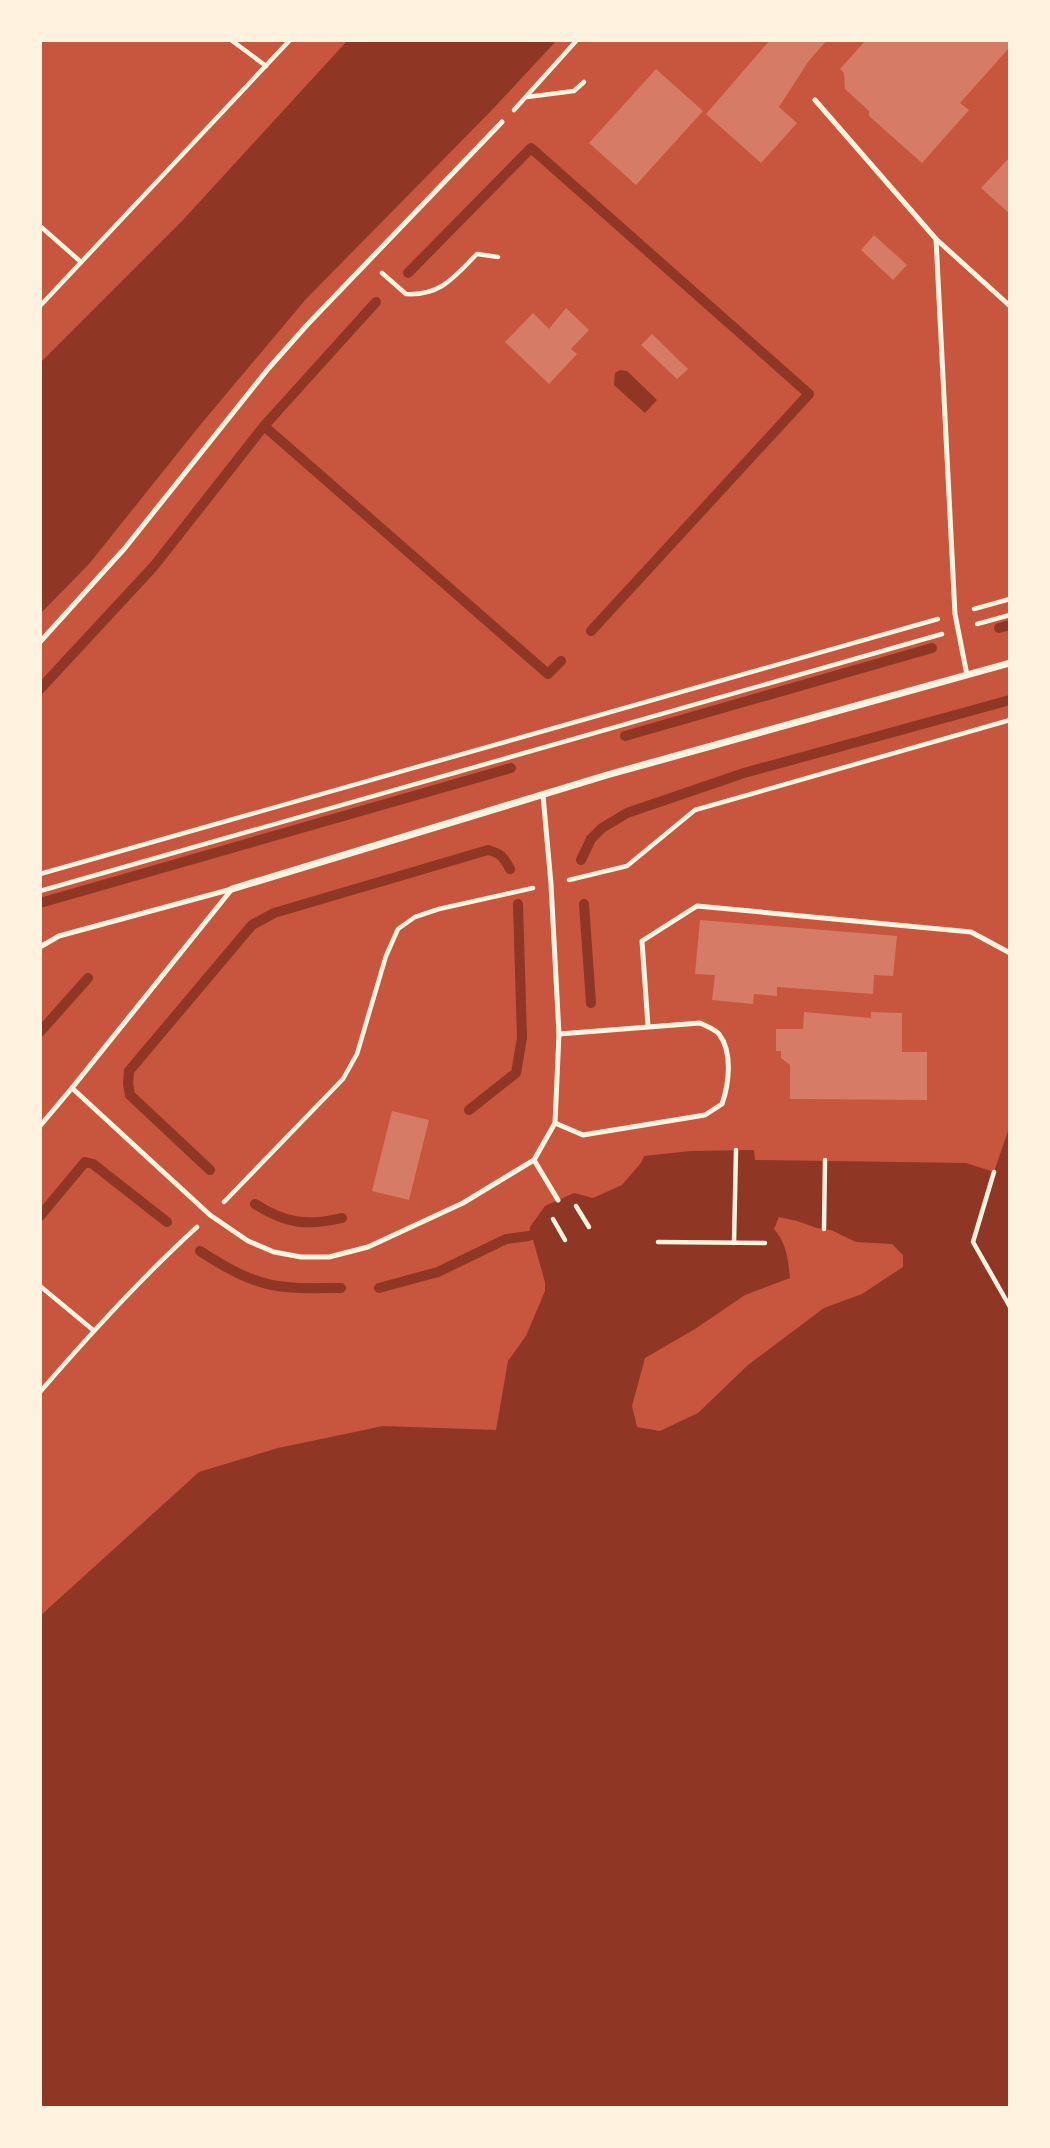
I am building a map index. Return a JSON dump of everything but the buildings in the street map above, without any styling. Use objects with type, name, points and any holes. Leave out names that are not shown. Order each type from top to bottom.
[{"type":"street","points":[[232,888],[543,795],[1010,663]]},
{"type":"lane","points":[[815,100],[936,239],[1010,306]]},
{"type":"lane","points":[[40,642],[125,548],[268,369],[307,325],[502,122]]},
{"type":"lane","points":[[936,239],[955,614],[967,675]]},
{"type":"lane","points":[[72,1088],[210,1215],[247,1241],[274,1252],[329,1256],[368,1247],[463,1203],[534,1160],[555,1123],[559,1034],[543,795]]},
{"type":"lane","points":[[40,947],[59,936],[232,888]]},
{"type":"lane","points":[[40,1126],[232,888]]},
{"type":"lane","points":[[648,1026],[642,942],[697,906],[971,932],[1010,953]]},
{"type":"lane","points":[[555,1123],[583,1135],[705,1115],[722,1104],[728,1086],[726,1047],[718,1032],[700,1023],[559,1034]]},
{"type":"lane","points":[[534,1160],[558,1200]]},
{"type":"path","points":[[231,40],[266,66]]},
{"type":"path","points":[[40,306],[290,40]]},
{"type":"path","points":[[577,40],[527,97],[574,91],[584,82]]},
{"type":"path","points":[[40,226],[81,262]]},
{"type":"path","points":[[369,261],[405,294],[419,295],[446,286],[477,254],[498,257]]},
{"type":"path","points":[[40,874],[1010,599]]},
{"type":"path","points":[[40,891],[1010,615]]},
{"type":"path","points":[[40,1392],[93,1330],[164,1256],[210,1215],[343,1079],[357,1054],[386,956],[398,929],[415,918],[439,909],[627,866],[695,810],[1010,720]]},
{"type":"path","points":[[734,1243],[736,1150]]},
{"type":"path","points":[[824,1229],[825,1160]]},
{"type":"path","points":[[994,1172],[973,1242],[1010,1307]]},
{"type":"path","points":[[575,1205],[589,1227]]},
{"type":"path","points":[[552,1217],[565,1240]]},
{"type":"path","points":[[658,1242],[765,1244]]},
{"type":"path","points":[[40,1286],[93,1330]]},
{"type":"shaded area","points":[[348,40],[557,40],[306,299],[89,564],[40,614],[40,363],[183,220]]},
{"type":"shaded area","points":[[620,370],[627,371],[657,400],[645,413],[614,385],[615,373]]},
{"type":"shaded area","points":[[1010,1125],[1010,2108],[40,2108],[40,1616],[199,1472],[278,1448],[383,1426],[496,1430],[508,1361],[526,1336],[545,1291],[533,1240],[529,1236],[530,1227],[545,1206],[574,1193],[593,1198],[622,1185],[644,1156],[691,1151],[754,1150],[755,1160],[966,1163],[994,1172]],"holes":[[[779,1217],[831,1230],[856,1242],[892,1244],[903,1255],[903,1267],[862,1294],[824,1308],[748,1365],[698,1413],[660,1431],[637,1427],[632,1406],[645,1358],[695,1329],[745,1295],[790,1278],[784,1246],[774,1229]]]},
{"type":"waterway","points":[[408,273],[531,148],[809,394],[591,631]]},
{"type":"waterway","points":[[376,302],[264,426],[548,674],[561,661]]},
{"type":"waterway","points":[[40,689],[154,566],[264,426]]},
{"type":"waterway","points":[[999,628],[1010,625]]},
{"type":"waterway","points":[[625,736],[932,648]]},
{"type":"waterway","points":[[581,860],[591,839],[602,828],[627,813],[744,773],[1010,700]]},
{"type":"waterway","points":[[40,903],[511,768]]},
{"type":"waterway","points":[[210,1170],[130,1095],[129,1071],[252,925],[274,913],[488,850],[502,856],[510,869]]},
{"type":"waterway","points":[[469,1110],[516,1073],[522,1038],[518,904]]},
{"type":"waterway","points":[[584,904],[591,1003]]},
{"type":"waterway","points":[[40,1032],[88,978]]},
{"type":"waterway","points":[[40,1216],[85,1162],[93,1164],[167,1222]]},
{"type":"waterway","points":[[255,1204],[277,1216],[297,1222],[342,1218]]},
{"type":"waterway","points":[[379,1288],[438,1272],[506,1239],[529,1236]]},
{"type":"waterway","points":[[200,1251],[230,1269],[274,1286],[341,1288]]}]
